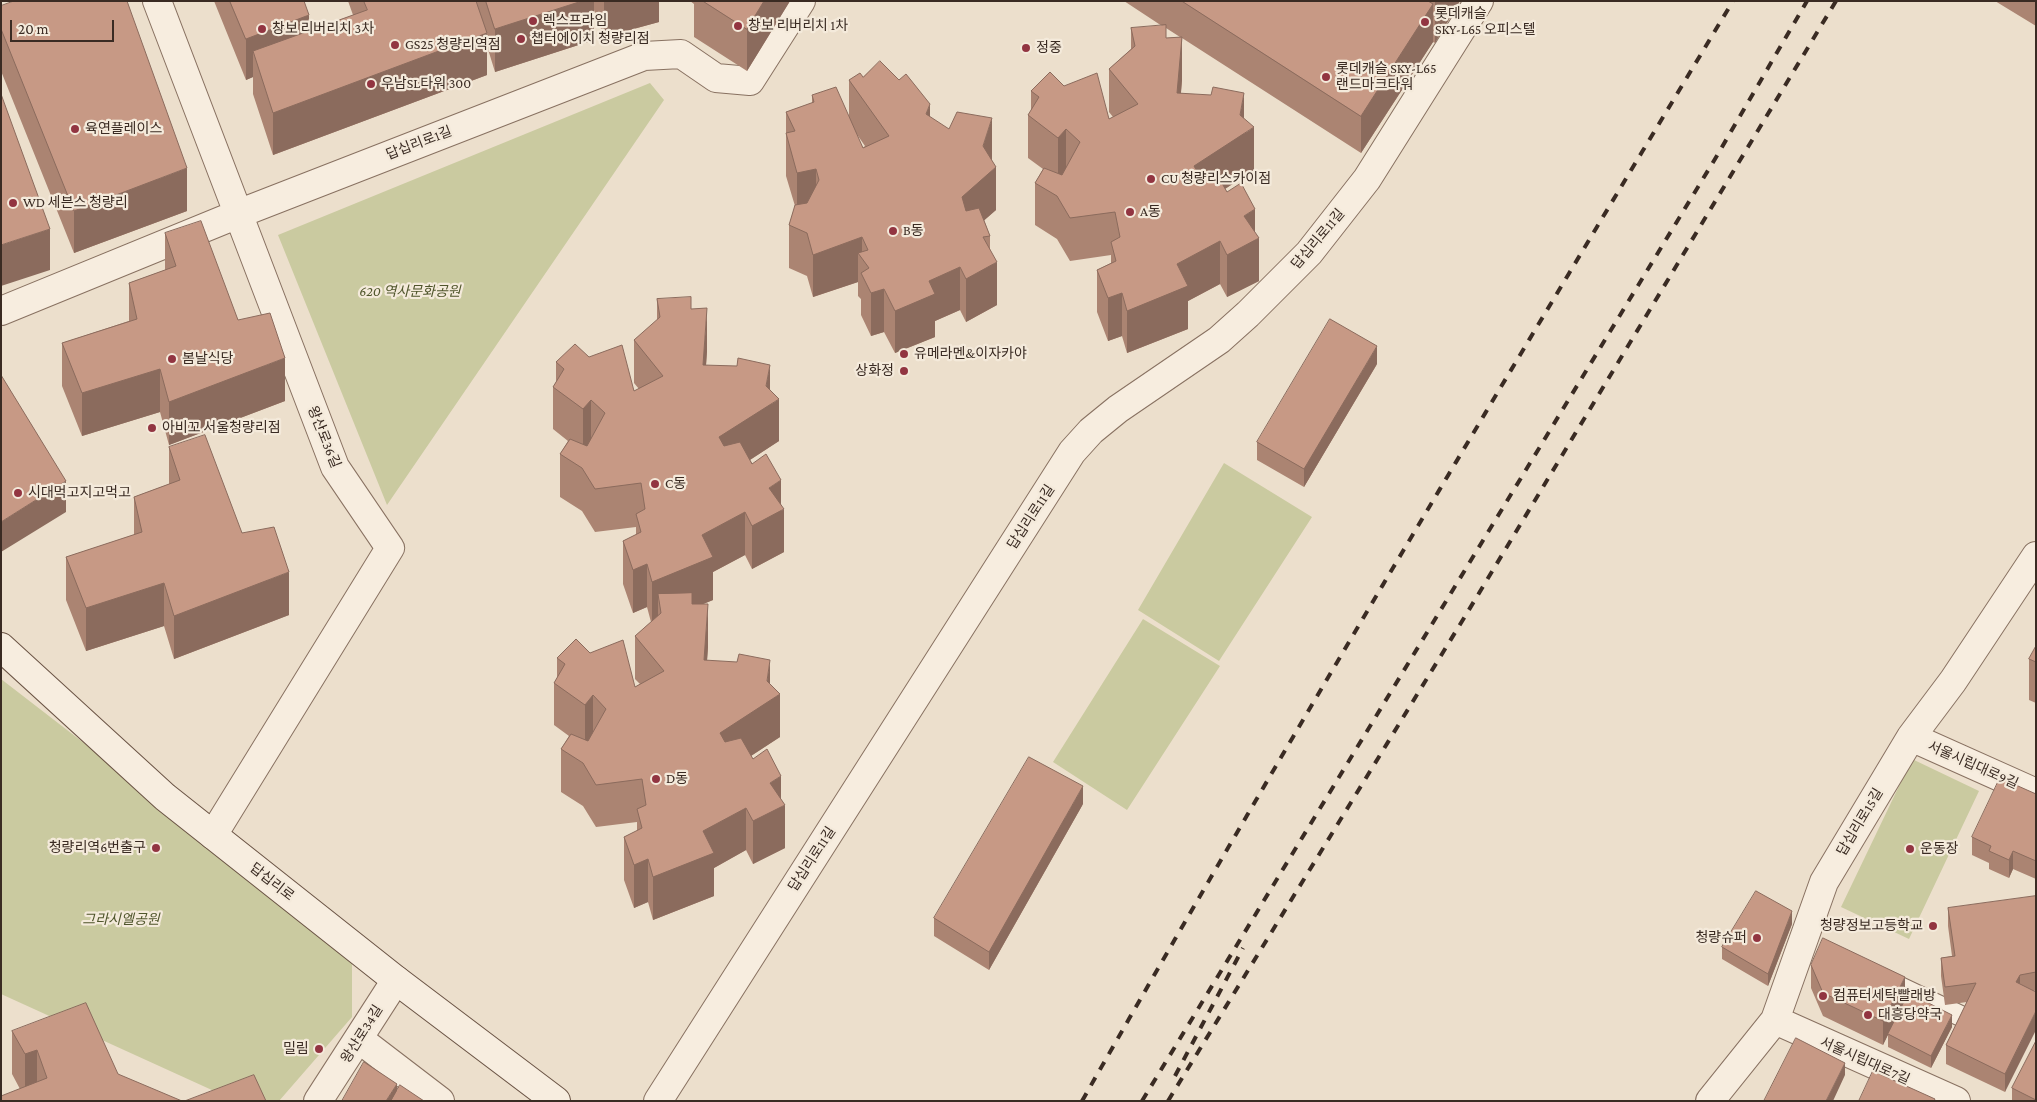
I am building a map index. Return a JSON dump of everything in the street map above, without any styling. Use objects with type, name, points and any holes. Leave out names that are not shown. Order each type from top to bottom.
[{"type":"street","name":"왕산로36길","points":[[157,1],[335,467],[390,548],[212,835]]},
{"type":"street","name":"답십리로1길","points":[[1,311],[238,214],[644,56],[681,54],[716,78],[750,81],[801,1]]},
{"type":"street","name":"답십리로11길","points":[[658,1101],[1072,452],[1091,430],[1118,409],[1219,340],[1248,314],[1309,252],[1367,179],[1479,1]]},
{"type":"street","name":"답십리로15길","points":[[1710,1101],[1775,1020],[1811,945],[1824,882],[1911,737],[1953,680],[2036,556]]},
{"type":"street","name":"답십리로","points":[[1,647],[165,797],[396,980],[556,1101]]},
{"type":"street","name":"서울시립대로9길","points":[[1911,737],[2036,793]]},
{"type":"street","name":"왕산로34길","points":[[323,1095],[396,980]]},
{"type":"street","name":"서울시립대로7길","points":[[1775,1020],[1956,1101]]},
{"type":"street","points":[[359,1039],[440,1101]]},
{"type":"lane","points":[[1863,970],[1967,1019]]},
{"type":"green space","name":"620 역사문화공원","points":[[650,83],[664,100],[387,505],[278,235]]},
{"type":"green space","points":[[1224,463],[1312,517],[1219,661],[1138,610]]},
{"type":"green space","points":[[1143,619],[1220,666],[1127,810],[1053,762]]},
{"type":"green space","name":"그라시엘공원","points":[[1,679],[352,950],[352,1017],[279,1101],[236,1101],[1,994]]},
{"type":"green space","name":"운동장","points":[[1912,759],[1979,791],[1909,939],[1841,907]]},
{"type":"building","points":[[14,1],[127,1],[187,168],[74,211],[1,29],[1,6]]},
{"type":"building","points":[[230,1],[304,1],[309,15],[246,39]]},
{"type":"building","points":[[364,1],[476,1],[487,33],[273,113],[253,51],[367,10]]},
{"type":"building","points":[[486,1],[582,1],[495,29]]},
{"type":"building","points":[[703,1],[764,1],[747,29]]},
{"type":"building","points":[[1182,1],[1428,1],[1433,4],[1361,116]]},
{"type":"building","name":"A동","points":[[1166,25],[1166,38],[1182,37],[1177,93],[1211,95],[1213,87],[1244,93],[1240,115],[1254,127],[1194,166],[1199,175],[1215,171],[1227,192],[1241,183],[1255,209],[1244,216],[1259,238],[1227,255],[1220,241],[1177,264],[1188,286],[1127,311],[1122,293],[1108,298],[1097,270],[1116,261],[1111,242],[1120,237],[1115,212],[1070,218],[1057,196],[1035,183],[1044,168],[1062,175],[1080,142],[1066,129],[1058,138],[1028,115],[1039,97],[1031,91],[1050,72],[1064,86],[1097,73],[1109,119],[1138,104],[1109,69],[1135,46],[1131,28]]},
{"type":"building","name":"B동","points":[[880,61],[899,80],[906,74],[930,104],[926,114],[949,129],[957,112],[992,118],[983,146],[996,167],[962,197],[966,211],[979,208],[990,236],[983,237],[997,262],[966,279],[960,267],[929,281],[935,294],[895,311],[884,289],[871,293],[861,273],[869,268],[858,253],[868,250],[862,237],[813,255],[807,233],[789,225],[795,205],[807,203],[819,180],[816,169],[797,173],[786,133],[795,131],[786,112],[814,102],[812,95],[836,87],[863,148],[889,136],[849,80],[860,73],[863,77]]},
{"type":"building","points":[[1,94],[50,229],[1,245]]},
{"type":"building","points":[[201,221],[238,320],[270,313],[285,358],[169,402],[160,369],[82,393],[62,343],[137,319],[129,283],[176,266],[165,233]]},
{"type":"building","name":"C동","points":[[691,297],[691,309],[707,308],[703,365],[737,366],[738,358],[770,365],[766,386],[779,399],[719,437],[724,446],[740,442],[752,464],[766,454],[781,480],[769,488],[784,509],[752,526],[745,512],[702,535],[713,557],[652,582],[647,564],[633,570],[623,541],[641,532],[636,514],[645,509],[641,483],[595,489],[582,468],[560,454],[570,439],[587,446],[605,413],[591,400],[583,409],[553,387],[564,369],[556,362],[575,344],[589,357],[622,345],[634,391],[663,376],[634,340],[660,317],[657,299]]},
{"type":"building","points":[[1330,319],[1377,346],[1304,469],[1257,442]]},
{"type":"building","points":[[1,375],[66,481],[1,522]]},
{"type":"building","points":[[205,435],[242,533],[274,527],[289,572],[174,616],[164,583],[86,608],[66,557],[142,532],[134,497],[180,480],[169,447]]},
{"type":"building","name":"D동","points":[[692,593],[692,604],[708,604],[704,660],[737,662],[739,654],[770,660],[767,681],[780,694],[720,733],[725,742],[741,738],[753,759],[767,749],[781,776],[770,783],[785,805],[753,821],[746,808],[703,831],[714,853],[653,877],[648,859],[634,865],[624,837],[642,828],[637,809],[646,805],[642,779],[596,785],[583,763],[561,749],[571,734],[588,741],[606,709],[593,695],[585,705],[554,683],[565,664],[557,658],[576,639],[590,653],[623,640],[635,687],[664,671],[635,636],[661,613],[658,594]]},
{"type":"building","points":[[2036,646],[2036,662],[2029,659]]},
{"type":"building","points":[[1029,757],[1083,786],[989,952],[934,918]]},
{"type":"building","points":[[2000,778],[2036,794],[2036,861],[2013,851],[2009,860],[1989,851],[1991,846],[1972,837]]},
{"type":"building","points":[[1756,891],[1792,911],[1768,974],[1722,947]]},
{"type":"building","points":[[2036,896],[2036,972],[2020,975],[2016,982],[2036,992],[2036,1011],[2005,1074],[1946,1045],[1976,983],[1945,987],[1941,958],[1955,956],[1948,908]]},
{"type":"building","points":[[1823,938],[1905,977],[1883,1021],[1823,993],[1811,965]]},
{"type":"building","points":[[1909,993],[1952,1015],[1931,1056],[1888,1034]]},
{"type":"building","points":[[86,1003],[118,1074],[182,1101],[1,1101],[1,1096],[47,1078],[37,1050],[25,1054],[12,1031]]},
{"type":"building","points":[[1796,1038],[1845,1063],[1826,1101],[1764,1101]]},
{"type":"building","points":[[2036,1041],[2036,1100],[2012,1088]]},
{"type":"building","points":[[364,1062],[397,1084],[386,1101],[342,1101]]},
{"type":"building","points":[[1873,1071],[1935,1099],[1934,1101],[1859,1101]]},
{"type":"building","points":[[254,1075],[266,1101],[185,1101]]},
{"type":"building","points":[[400,1085],[424,1101],[391,1101]]},
{"type":"railway","points":[[1082,1101],[1323,687],[1733,1]]},
{"type":"railway","points":[[1142,1101],[1715,159],[1807,1]]},
{"type":"railway","points":[[1168,1101],[1464,618],[1836,1]]},
{"type":"railway","points":[[1175,1076],[1243,948]]},
{"type":"place","name":"렉스프라임","points":[[533,21]]},
{"type":"place","name":"롯데캐슬 SKY-L65 오피스텔","points":[[1425,22]]},
{"type":"place","name":"창보 리버리치 1차","points":[[738,26]]},
{"type":"place","name":"창보 리버리치 3차","points":[[262,29]]},
{"type":"place","name":"챕터에이치 청량리점","points":[[521,39]]},
{"type":"place","name":"GS25 청량리역점","points":[[395,45]]},
{"type":"place","name":"정중","points":[[1026,48]]},
{"type":"place","name":"롯데캐슬 SKY-L65 랜드마크타워","points":[[1326,77]]},
{"type":"place","name":"우남SL타워 300","points":[[371,84]]},
{"type":"place","name":"육연플레이스","points":[[75,129]]},
{"type":"place","name":"CU 청량리스카이점","points":[[1151,179]]},
{"type":"place","name":"WD 세븐스 청량리","points":[[13,203]]},
{"type":"place","name":"A동","points":[[1130,212]]},
{"type":"place","name":"B동","points":[[893,231]]},
{"type":"place","name":"유메라멘&이자카야","points":[[904,354]]},
{"type":"place","name":"봄날식당","points":[[172,359]]},
{"type":"place","name":"상화정","points":[[904,371]]},
{"type":"place","name":"아비꼬 서울청량리점","points":[[152,428]]},
{"type":"place","name":"C동","points":[[655,484]]},
{"type":"place","name":"시대먹고지고먹고","points":[[18,493]]},
{"type":"place","name":"D동","points":[[656,779]]},
{"type":"place","name":"청량리역6번출구","points":[[156,848]]},
{"type":"place","name":"운동장","points":[[1910,849]]},
{"type":"place","name":"청량정보고등학교","points":[[1933,926]]},
{"type":"place","name":"청량슈퍼","points":[[1757,938]]},
{"type":"place","name":"컴퓨터세탁빨래방","points":[[1823,996]]},
{"type":"place","name":"대흥당약국","points":[[1868,1015]]},
{"type":"place","name":"밀림","points":[[319,1049]]}]
